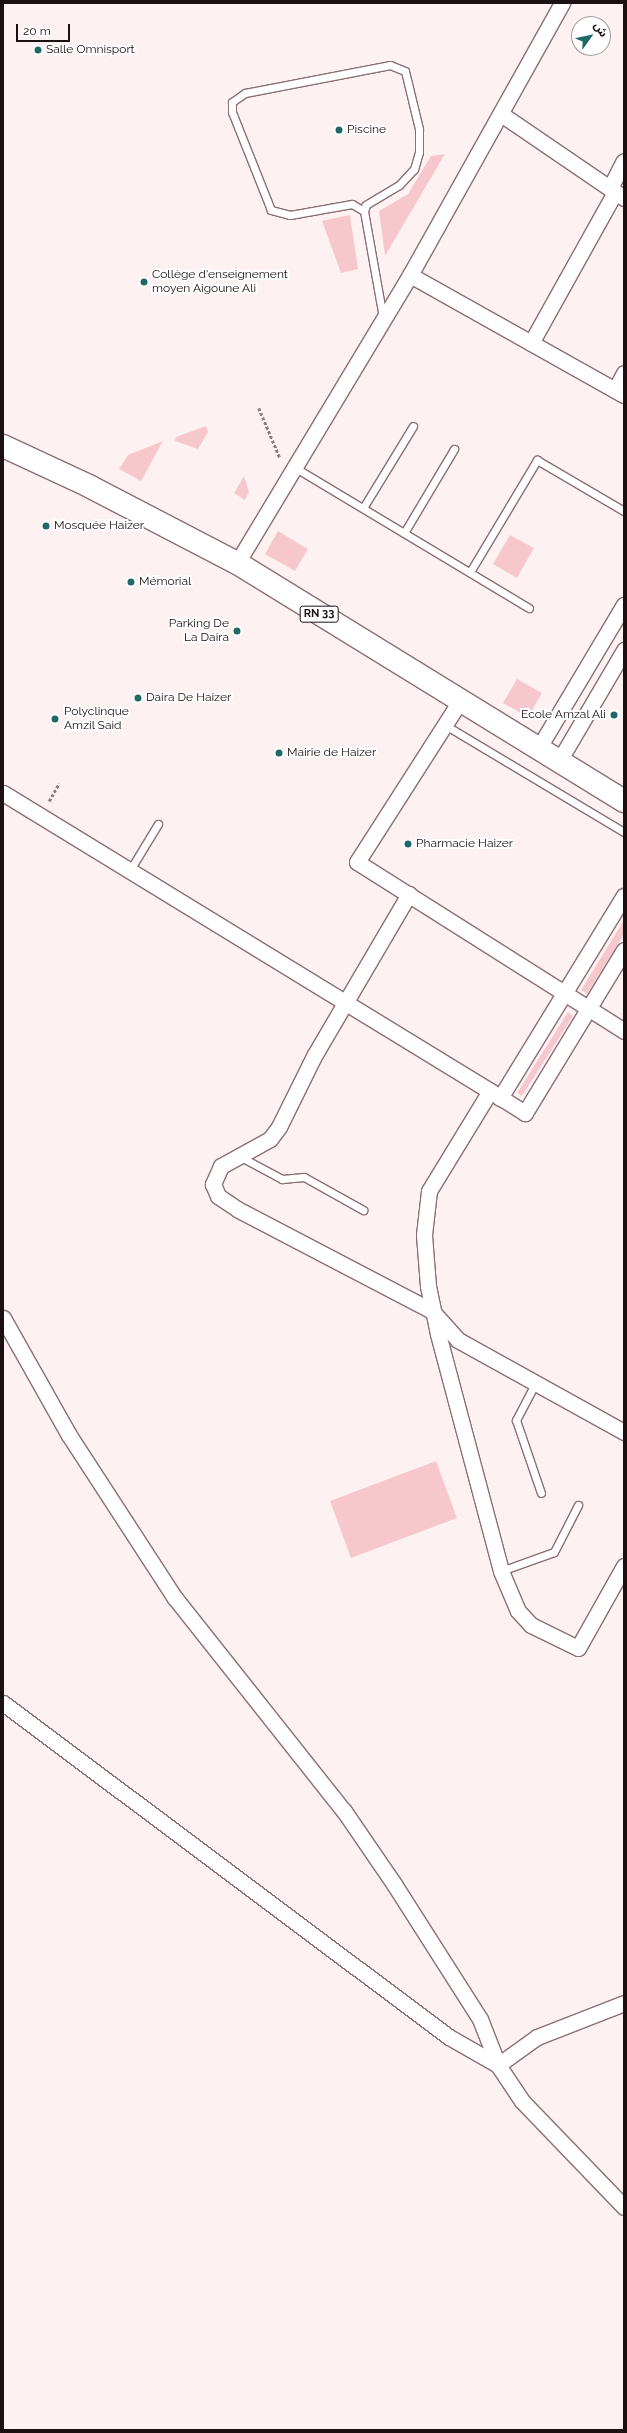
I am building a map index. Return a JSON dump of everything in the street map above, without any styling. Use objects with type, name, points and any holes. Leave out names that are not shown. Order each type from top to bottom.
[{"type":"main road","name":"RN 33","points":[[3,446],[89,486],[237,563],[538,749],[624,800]]},
{"type":"street","points":[[237,563],[290,470],[410,275],[562,3]]},
{"type":"street","points":[[501,114],[616,193]]},
{"type":"street","points":[[531,343],[616,193],[624,161]]},
{"type":"street","points":[[410,275],[619,392],[624,373]]},
{"type":"street","points":[[538,749],[624,605]]},
{"type":"street","points":[[559,761],[624,650]]},
{"type":"street","points":[[460,701],[357,862],[564,995],[624,1031]]},
{"type":"street","points":[[3,793],[346,1000],[525,1113],[624,950]]},
{"type":"street","points":[[409,894],[346,1000],[278,1128],[270,1140],[237,1156],[219,1172],[213,1184],[218,1196],[237,1209],[432,1312],[458,1340],[624,1432]]},
{"type":"street","points":[[624,896],[564,995],[429,1192],[424,1235],[432,1312],[501,1571],[518,1611],[531,1625],[578,1648],[624,1566]]},
{"type":"street","points":[[3,1318],[68,1435],[175,1598],[340,1806],[394,1884],[480,2019],[498,2066],[522,2101],[624,2207]]},
{"type":"street","points":[[3,1703],[449,2037],[498,2066]]},
{"type":"street","points":[[498,2066],[537,2037],[624,2004]]},
{"type":"lane","points":[[364,211],[352,204],[290,215],[271,210],[232,112],[232,102],[245,93],[398,66],[408,78],[420,129],[419,152],[414,169],[399,185],[366,204],[364,211],[383,319]]},
{"type":"lane","points":[[363,508],[413,426]]},
{"type":"lane","points":[[404,533],[454,450]]},
{"type":"lane","points":[[470,572],[537,460],[624,511]]},
{"type":"lane","points":[[290,470],[363,508],[529,608]]},
{"type":"lane","points":[[445,725],[624,832]]},
{"type":"lane","points":[[130,870],[158,824]]},
{"type":"lane","points":[[237,1156],[282,1179],[304,1177],[363,1210]]},
{"type":"lane","points":[[535,1384],[516,1420],[541,1493]]},
{"type":"lane","points":[[501,1571],[554,1552],[578,1505]]},
{"type":"path","points":[[259,408],[290,470]]},
{"type":"path","points":[[40,816],[59,784]]},
{"type":"shaded area","points":[[445,154],[385,256],[379,211],[408,194],[431,156]]},
{"type":"shaded area","points":[[350,215],[358,269],[341,273],[322,221]]},
{"type":"shaded area","points":[[206,426],[208,432],[198,449],[175,441],[176,437]]},
{"type":"shaded area","points":[[163,441],[141,481],[119,469],[128,455]]},
{"type":"shaded area","points":[[244,476],[249,492],[245,500],[234,493]]},
{"type":"shaded area","points":[[278,531],[308,549],[295,571],[265,554]]},
{"type":"shaded area","points":[[510,535],[534,548],[517,578],[493,564]]},
{"type":"shaded area","points":[[517,679],[542,693],[528,717],[503,703]]},
{"type":"shaded area","points":[[624,920],[624,934],[587,994],[581,990]]},
{"type":"shaded area","points":[[568,1012],[573,1016],[522,1096],[517,1093]]},
{"type":"shaded area","points":[[436,1461],[457,1518],[351,1558],[330,1501]]},
{"type":"place","name":"Salle Omnisport","points":[[38,50]]},
{"type":"place","name":"Piscine","points":[[339,130]]},
{"type":"place","name":"Collège d'enseignement moyen Aigoune Ali","points":[[144,282]]},
{"type":"place","name":"Mosquée Haizer","points":[[46,526]]},
{"type":"place","name":"Mémorial","points":[[131,582]]},
{"type":"place","name":"Parking De La Daira","points":[[237,631]]},
{"type":"place","name":"Daira De Haizer","points":[[138,698]]},
{"type":"place","name":"Ecole Amzal Ali","points":[[614,715]]},
{"type":"place","name":"Polyclinque Amzil Said","points":[[55,719]]},
{"type":"place","name":"Mairie de Haizer","points":[[279,753]]},
{"type":"place","name":"Pharmacie Haizer","points":[[408,844]]}]
